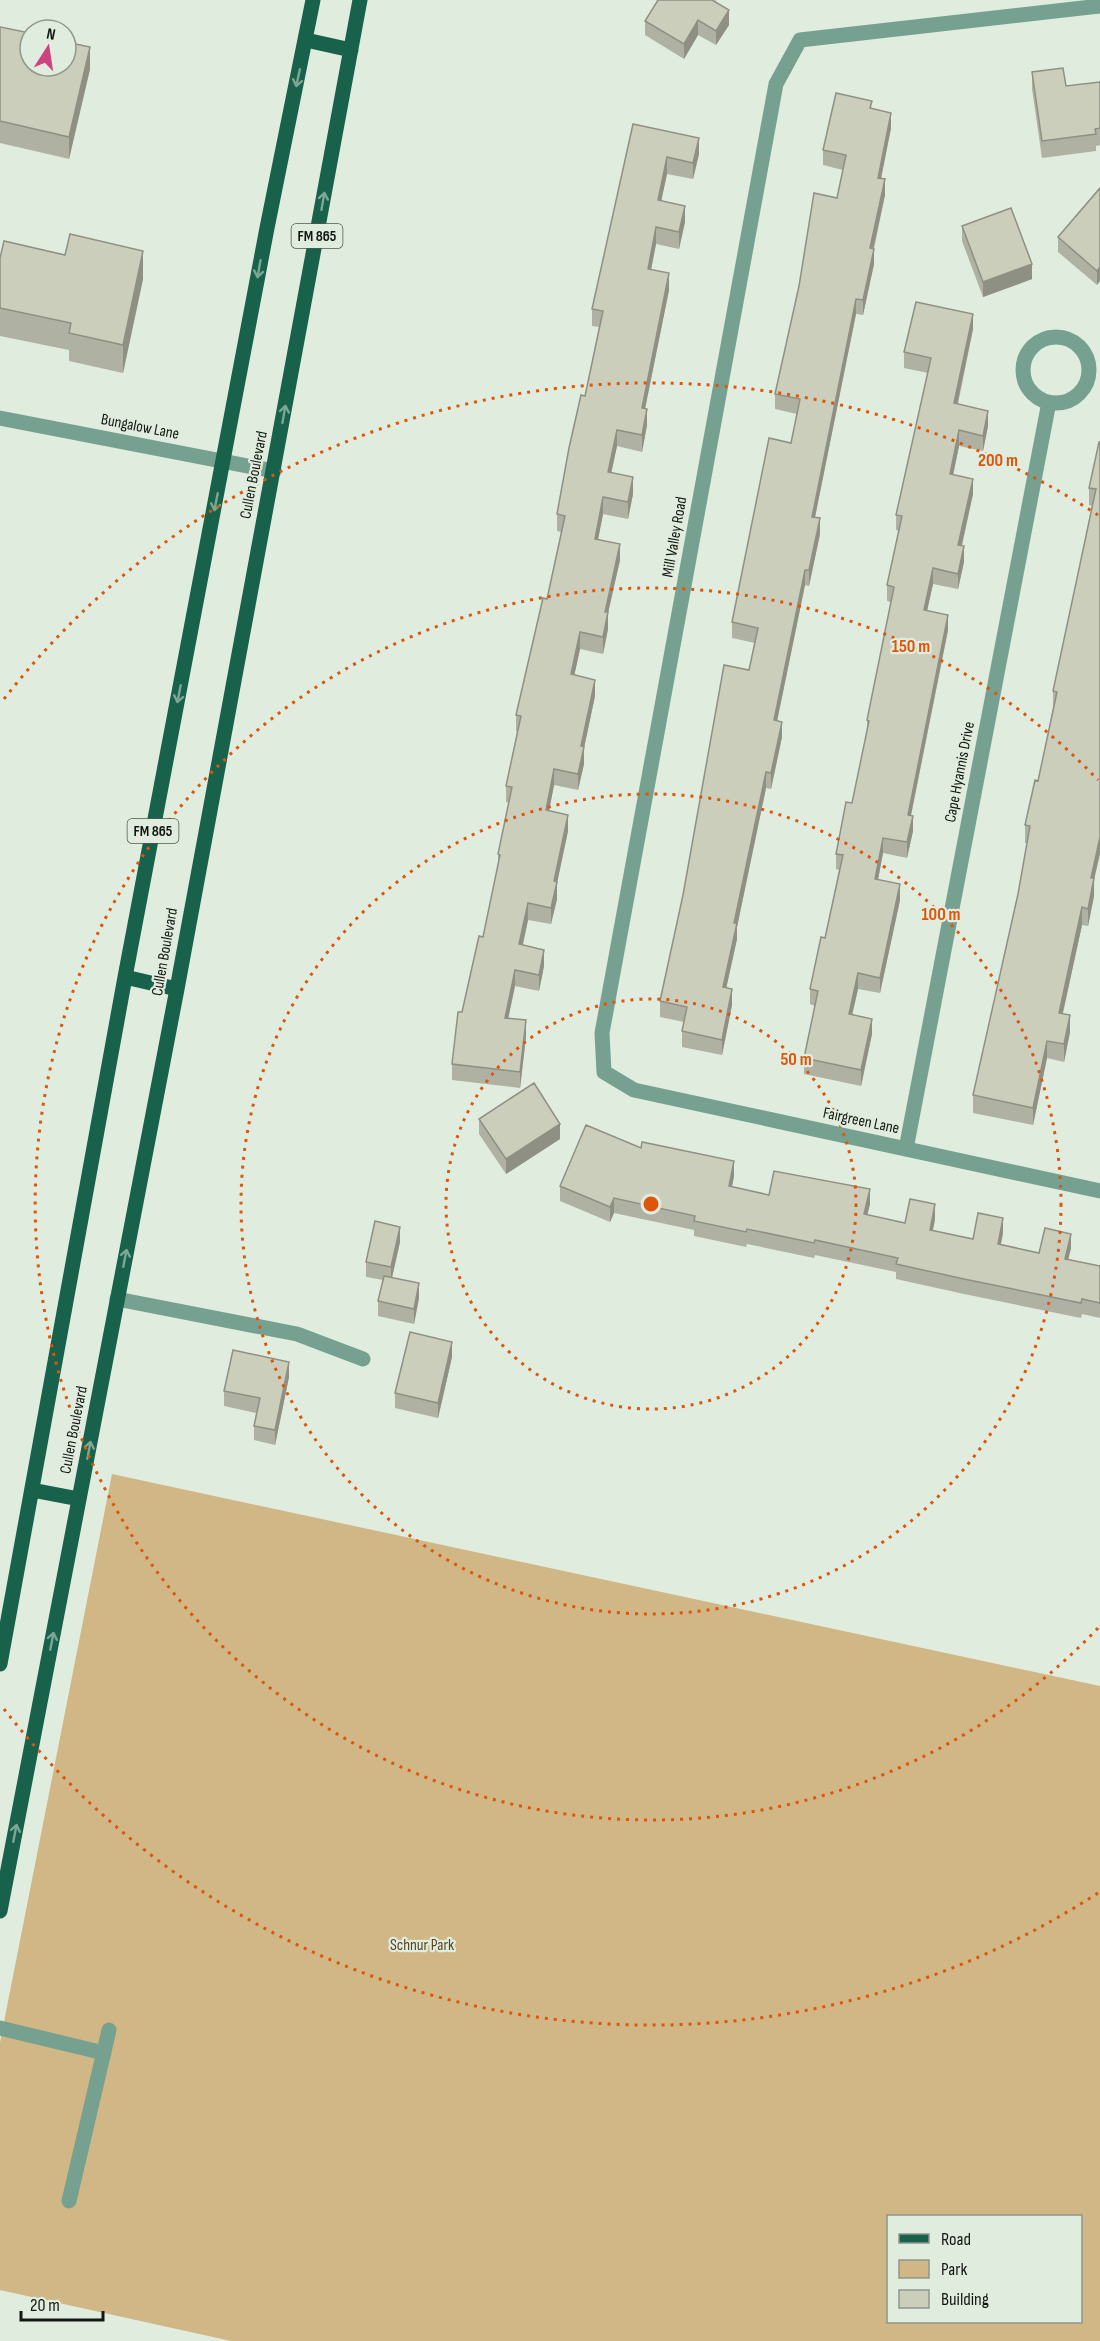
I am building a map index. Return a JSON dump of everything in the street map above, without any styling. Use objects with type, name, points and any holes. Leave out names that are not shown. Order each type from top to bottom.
[{"type":"main road","name":"Cullen Boulevard","points":[[0,1664],[124,977],[267,228],[313,0]]},
{"type":"main road","name":"Cullen Boulevard","points":[[0,1911],[177,988],[360,0]]},
{"type":"main road","points":[[306,40],[351,50]]},
{"type":"main road","points":[[124,977],[177,988]]},
{"type":"main road","points":[[32,1490],[79,1499]]},
{"type":"street","name":"Mill Valley Road","points":[[616,1080],[604,1072],[602,1034],[776,84],[800,40],[1100,6]]},
{"type":"street","points":[[1062,337],[1082,349],[1089,371],[1080,392],[1071,399],[1049,402],[1039,399],[1025,383],[1023,363],[1026,353],[1042,339],[1062,337]]},
{"type":"street","name":"Cape Hyannis Drive","points":[[906,1149],[1049,402]]},
{"type":"street","name":"Bungalow Lane","points":[[0,418],[274,471]]},
{"type":"street","name":"Fairgreen Lane","points":[[616,1080],[634,1090],[1100,1191]]},
{"type":"street","points":[[117,1299],[297,1334],[363,1359]]},
{"type":"street","points":[[0,2028],[104,2053]]},
{"type":"street","points":[[69,2201],[109,2030]]},
{"type":"green space","name":"Schnur Park","points":[[112,1474],[1100,1686],[1100,2341],[231,2341],[0,2290],[0,2042]]},
{"type":"building","points":[[658,0],[712,0],[729,10],[716,31],[698,20],[684,44],[645,21]]},
{"type":"building","points":[[0,27],[18,31],[18,78],[78,78],[78,44],[90,47],[69,137],[0,121]]},
{"type":"building","points":[[1063,68],[1066,86],[1100,82],[1100,128],[1095,129],[1096,134],[1042,141],[1032,72]]},
{"type":"building","points":[[836,93],[872,101],[870,108],[891,113],[878,178],[885,179],[870,248],[874,249],[863,300],[856,299],[812,517],[820,518],[809,570],[805,570],[774,720],[782,722],[771,773],[766,772],[734,923],[737,923],[723,987],[732,989],[722,1040],[682,1031],[687,1007],[660,1001],[683,895],[724,665],[749,670],[758,628],[732,622],[769,438],[791,443],[800,399],[775,394],[799,286],[814,193],[837,198],[846,155],[823,150]]},
{"type":"building","points":[[633,124],[699,138],[693,163],[667,157],[658,200],[685,206],[679,232],[656,227],[648,269],[669,273],[642,408],[647,409],[642,435],[617,430],[608,472],[633,477],[628,502],[603,497],[595,539],[620,544],[605,612],[608,612],[603,637],[580,632],[571,674],[595,680],[581,746],[584,747],[578,774],[554,769],[546,810],[568,815],[554,881],[557,882],[551,908],[528,903],[519,944],[544,950],[539,975],[515,970],[505,1018],[526,1020],[520,1072],[452,1064],[458,1012],[462,1012],[479,936],[483,937],[500,855],[498,854],[512,787],[506,786],[521,716],[516,715],[543,598],[547,599],[565,516],[557,514],[569,448],[581,395],[585,396],[603,311],[592,309]]},
{"type":"building","points":[[1100,188],[1100,267],[1097,271],[1058,237]]},
{"type":"building","points":[[1011,208],[1032,264],[983,282],[962,226]]},
{"type":"building","points":[[70,234],[143,251],[123,345],[69,333],[71,323],[0,308],[0,258],[4,241],[65,255]]},
{"type":"building","points":[[916,302],[973,314],[954,403],[988,411],[983,436],[959,430],[950,474],[973,479],[958,545],[964,546],[958,574],[933,568],[924,610],[948,615],[908,815],[913,816],[907,842],[883,838],[875,879],[900,884],[880,978],[858,973],[849,1014],[872,1019],[861,1070],[804,1058],[818,991],[810,989],[821,937],[825,938],[843,855],[836,854],[846,802],[852,803],[869,721],[867,720],[894,587],[887,585],[902,516],[896,515],[931,358],[904,352]]},
{"type":"building","points":[[1099,442],[1100,837],[1091,878],[1094,878],[1088,909],[1082,907],[1059,1013],[1070,1015],[1064,1044],[1047,1041],[1033,1108],[973,1095],[1018,894],[1030,826],[1025,825],[1035,780],[1038,781],[1057,692],[1053,691],[1096,489],[1089,488]]},
{"type":"building","points":[[534,1083],[560,1124],[506,1159],[479,1119]]},
{"type":"building","points":[[586,1125],[641,1148],[642,1142],[734,1161],[729,1186],[769,1195],[774,1171],[870,1189],[864,1214],[905,1223],[910,1199],[935,1204],[930,1230],[973,1239],[978,1213],[1003,1218],[998,1244],[1039,1253],[1045,1228],[1071,1234],[1065,1259],[1100,1266],[1100,1303],[1082,1299],[1081,1303],[896,1264],[898,1258],[815,1240],[814,1243],[694,1221],[695,1216],[614,1198],[610,1207],[560,1186]]},
{"type":"building","points":[[375,1221],[400,1227],[391,1267],[366,1262]]},
{"type":"building","points":[[384,1276],[419,1283],[414,1309],[378,1301]]},
{"type":"building","points":[[410,1332],[452,1342],[438,1403],[395,1393]]},
{"type":"building","points":[[233,1350],[289,1362],[275,1430],[254,1426],[260,1398],[224,1391]]}]
